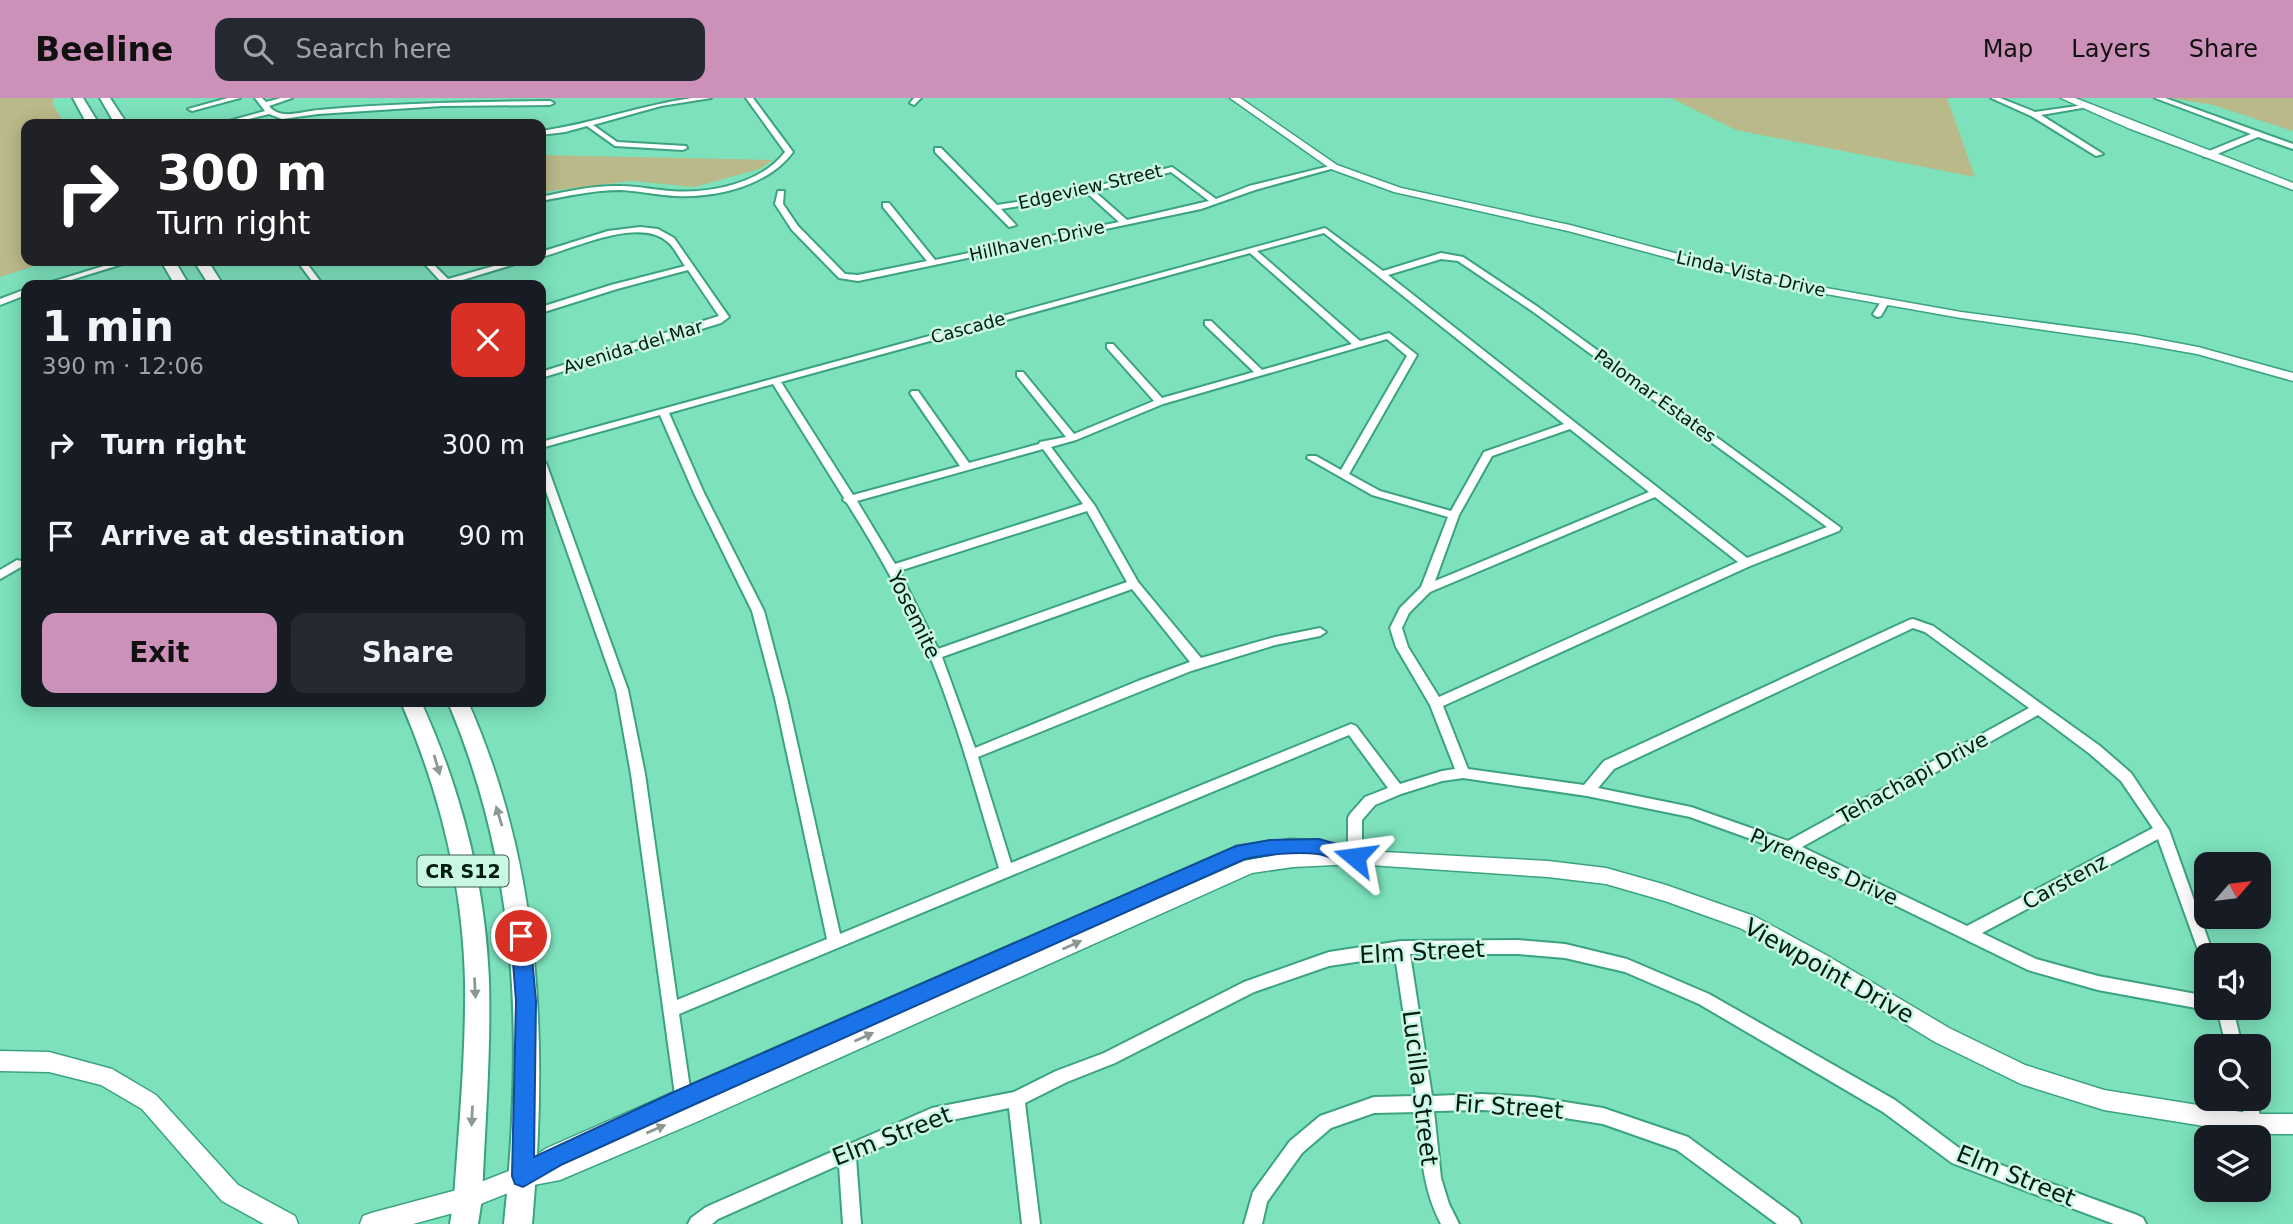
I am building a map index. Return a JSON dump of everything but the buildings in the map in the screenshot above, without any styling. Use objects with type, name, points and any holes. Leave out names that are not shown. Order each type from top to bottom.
[{"type":"main road","points":[[78,98],[90,119]]},
{"type":"main road","points":[[105,98],[118,119]]},
{"type":"main road","points":[[2066,98],[2118,114],[2293,179]]},
{"type":"main road","points":[[2084,102],[2207,155],[2293,187]]},
{"type":"main road","name":"CR S12","points":[[413,707],[433,754],[458,843],[472,930],[477,1016],[466,1211]]},
{"type":"main road","name":"CR S12","points":[[460,707],[475,737],[502,826],[519,914],[526,1001],[523,1176],[518,1224]]},
{"type":"street","points":[[192,109],[237,98]]},
{"type":"street","points":[[258,98],[270,112],[282,117],[387,108],[550,103]]},
{"type":"street","points":[[264,105],[289,98]]},
{"type":"street","points":[[384,98],[388,102],[387,108]]},
{"type":"street","points":[[546,131],[588,124],[661,104],[708,98]]},
{"type":"street","points":[[546,198],[611,189],[687,194],[758,178],[776,169],[789,152],[749,98]]},
{"type":"street","name":"Linda Vista Drive","points":[[1234,98],[1334,167],[1388,187],[1570,228],[1695,262],[1885,302],[2135,339],[2199,351],[2293,377]]},
{"type":"street","points":[[1994,98],[2034,114],[2099,154]]},
{"type":"street","points":[[2158,98],[2293,147]]},
{"type":"street","points":[[2034,114],[2084,102]]},
{"type":"street","points":[[247,119],[270,112]]},
{"type":"street","points":[[588,124],[615,144],[683,148]]},
{"type":"street","points":[[2207,155],[2256,135]]},
{"type":"street","points":[[938,150],[1012,225]]},
{"type":"street","name":"Hillhaven Drive","points":[[781,193],[779,204],[795,228],[842,276],[858,278],[1214,202],[1252,188],[1334,167]]},
{"type":"street","name":"Edgeview Street","points":[[995,208],[1087,190],[1172,169],[1214,202]]},
{"type":"street","points":[[1087,190],[1124,222]]},
{"type":"street","points":[[886,205],[933,263]]},
{"type":"street","points":[[546,253],[611,233],[640,229],[663,234],[671,240],[690,267],[546,309]]},
{"type":"street","name":"Cascade","points":[[546,444],[1325,230],[1383,274]]},
{"type":"street","points":[[1252,251],[1358,344]]},
{"type":"street","name":"Palomar Estates","points":[[1383,274],[1441,256],[1460,259],[1535,309],[1835,528],[1746,563]]},
{"type":"street","points":[[64,280],[111,266]]},
{"type":"street","points":[[431,266],[444,280]]},
{"type":"street","points":[[453,280],[503,266]]},
{"type":"street","name":"Avenida del Mar","points":[[546,373],[724,317],[690,267]]},
{"type":"street","points":[[1383,274],[1746,563],[1436,704]]},
{"type":"street","points":[[0,302],[21,294]]},
{"type":"street","points":[[1878,314],[1885,302]]},
{"type":"street","points":[[1208,323],[1261,373]]},
{"type":"street","points":[[848,500],[1072,438],[1160,402],[1389,336],[1412,355],[1343,476]]},
{"type":"street","points":[[1110,346],[1160,402]]},
{"type":"street","points":[[1020,374],[1072,438]]},
{"type":"street","name":"Yosemite","points":[[775,380],[892,569],[935,656],[971,755],[1007,872]]},
{"type":"street","points":[[915,393],[966,467]]},
{"type":"street","points":[[663,410],[699,493],[758,611],[781,698],[835,944]]},
{"type":"street","points":[[1426,589],[1454,515],[1488,454],[1572,425]]},
{"type":"street","points":[[1044,444],[1090,506],[1134,584],[1198,663]]},
{"type":"street","points":[[1311,458],[1376,493],[1454,515]]},
{"type":"street","points":[[546,477],[622,690],[638,774],[684,1107]]},
{"type":"street","points":[[1463,773],[1436,704],[1402,647],[1396,628],[1404,611],[1426,589],[1657,492]]},
{"type":"street","points":[[892,569],[1090,506]]},
{"type":"street","points":[[0,575],[17,564]]},
{"type":"street","points":[[935,656],[1134,584]]},
{"type":"street","points":[[1587,791],[1609,765],[1913,623],[1929,629],[2095,750],[2126,777],[2162,830],[2202,943]]},
{"type":"street","points":[[971,755],[1198,663],[1269,640],[1320,632]]},
{"type":"street","name":"Tehachapi Drive","points":[[1789,847],[2038,709]]},
{"type":"street","points":[[672,1010],[1351,729],[1397,790]]},
{"type":"street","name":"Pyrenees Drive","points":[[1355,857],[1355,818],[1370,801],[1442,776],[1463,773],[1587,791],[1691,812],[1789,847],[2034,965],[2098,982],[2194,1000]]},
{"type":"street","name":"Carstenz","points":[[1968,933],[2162,830]]},
{"type":"street","name":"Viewpoint Drive","points":[[371,1224],[466,1211],[523,1176],[560,1169],[684,1107],[1250,866],[1293,859],[1355,857],[1548,869],[1606,876],[1666,893],[1747,922],[1819,961],[1942,1035],[2021,1074],[2104,1100],[2254,1124],[2293,1124]]},
{"type":"street","name":"Elm Street","points":[[697,1224],[712,1213],[932,1116],[1016,1099],[1062,1076],[1109,1058],[1249,987],[1329,959],[1401,948],[1518,947],[1565,951],[1627,966],[1704,999],[1889,1106],[1958,1157],[2137,1224]]},
{"type":"street","name":"Lucilla Street","points":[[1401,948],[1424,1102],[1425,1139],[1433,1184],[1441,1210],[1450,1224]]},
{"type":"street","points":[[0,1061],[49,1062],[105,1076],[149,1102],[230,1193],[287,1224]]},
{"type":"street","points":[[1016,1099],[1031,1224]]},
{"type":"street","name":"Fir Street","points":[[1252,1224],[1259,1198],[1296,1147],[1326,1122],[1374,1105],[1424,1102],[1533,1105],[1603,1116],[1682,1143],[1792,1224]]},
{"type":"street","points":[[2251,1111],[2254,1124]]},
{"type":"street","points":[[847,1152],[852,1224]]},
{"type":"green space","points":[[0,98],[53,98],[53,105],[62,119],[21,119],[21,266],[34,266],[0,277]]},
{"type":"green space","points":[[1671,98],[1947,98],[1975,177],[1736,130]]},
{"type":"green space","points":[[2169,98],[2293,98],[2293,131],[2213,105]]},
{"type":"green space","points":[[546,155],[773,160],[759,169],[695,187],[632,181],[546,191]]},
{"type":"route","points":[[521,936],[526,1001],[523,1176],[555,1156],[683,1098],[1243,851],[1270,847],[1319,847],[1355,857]]}]
